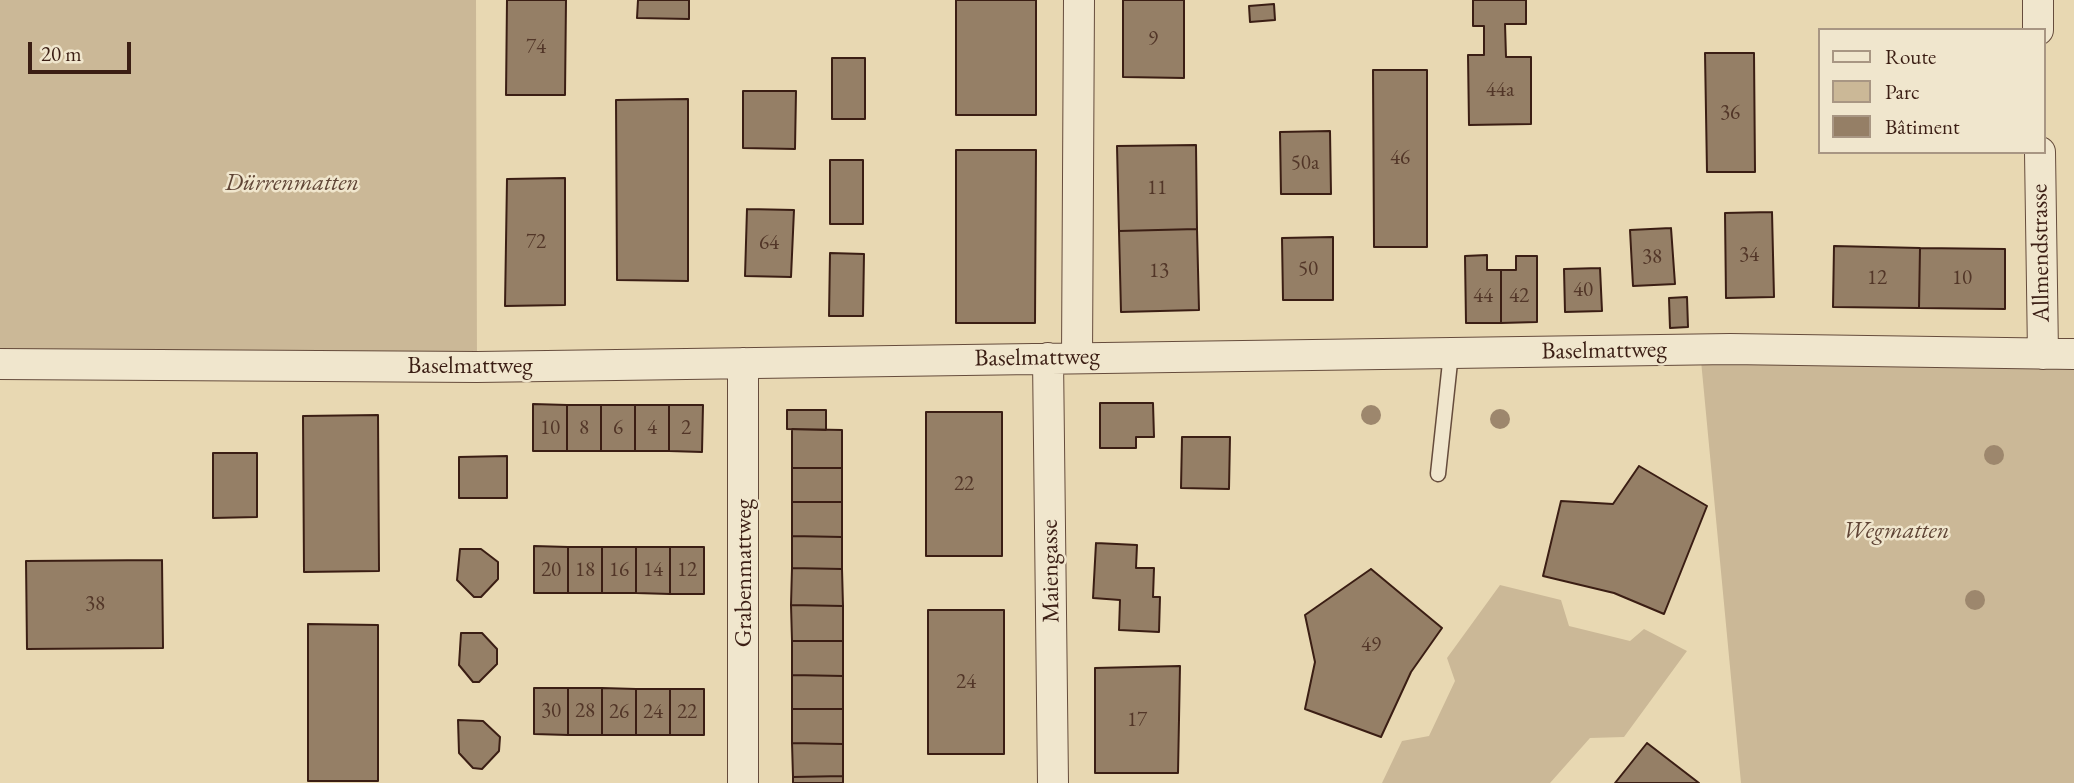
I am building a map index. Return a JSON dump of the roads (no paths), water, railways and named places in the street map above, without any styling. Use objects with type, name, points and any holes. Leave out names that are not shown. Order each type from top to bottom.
[{"type":"street","name":"Maiengasse","points":[[1054,783],[1062,358],[1079,0]]},
{"type":"street","points":[[2038,0],[2038,28]]},
{"type":"street","name":"Allmendstrasse","points":[[2040,154],[2043,354]]},
{"type":"street","name":"Baselmattweg","points":[[0,363],[477,367],[1730,349],[2074,354]]},
{"type":"street","name":"Grabenmattweg","points":[[743,363],[743,783]]},
{"type":"lane","points":[[1438,474],[1451,353]]},
{"type":"park label","name":"Dürrenmatten","points":[[292,183]]},
{"type":"park label","name":"Wegmatten","points":[[1896,531]]}]
